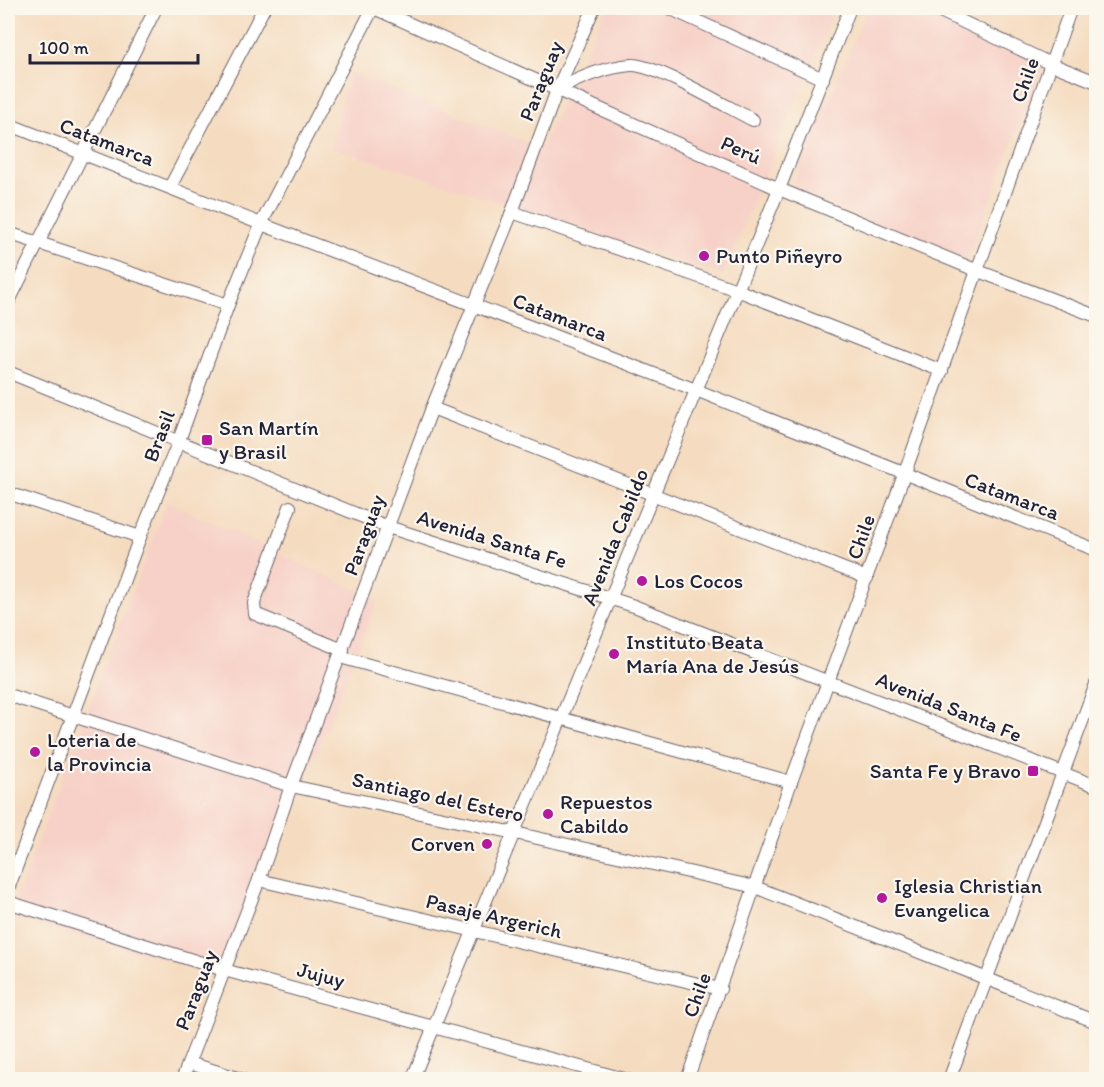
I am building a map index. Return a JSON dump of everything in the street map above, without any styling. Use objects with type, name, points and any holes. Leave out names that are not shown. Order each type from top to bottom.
[{"type":"street","points":[[8,303],[156,8]]},
{"type":"street","points":[[170,187],[264,8]]},
{"type":"street","name":"Perú","points":[[374,8],[779,189],[978,271],[1096,316]]},
{"type":"street","name":"Brasil","points":[[8,889],[140,537],[178,443],[228,305],[261,224],[374,8]]},
{"type":"street","name":"Paraguay","points":[[182,1080],[259,880],[291,786],[432,408],[512,212],[557,90],[594,8]]},
{"type":"street","points":[[669,8],[823,79]]},
{"type":"street","name":"Avenida Cabildo","points":[[412,1080],[779,189],[850,8]]},
{"type":"street","points":[[934,8],[1051,64],[1096,82]]},
{"type":"street","name":"Chile","points":[[687,1080],[791,782],[942,371],[1071,8]]},
{"type":"street","points":[[557,90],[600,72],[633,65],[652,69],[753,120]]},
{"type":"street","name":"Catamarca","points":[[8,124],[261,224],[696,390],[1096,550]]},
{"type":"street","points":[[512,212],[737,290],[942,371]]},
{"type":"street","points":[[8,233],[228,305]]},
{"type":"street","name":"Avenida Santa Fe","points":[[8,372],[388,527],[611,598],[829,680],[1096,786]]},
{"type":"street","points":[[432,408],[867,578]]},
{"type":"street","points":[[8,493],[140,537]]},
{"type":"street","points":[[290,507],[254,603],[255,614],[342,653],[562,720],[791,782]]},
{"type":"street","points":[[949,1080],[1096,684]]},
{"type":"street","name":"Santiago del Estero","points":[[8,695],[291,786],[755,887],[1096,1022]]},
{"type":"street","name":"Pasaje Argerich","points":[[259,880],[720,989]]},
{"type":"street","name":"Jujuy","points":[[8,902],[224,970],[628,1080]]},
{"type":"street","points":[[189,1063],[244,1080]]},
{"type":"shaded area","points":[[606,8],[835,8],[723,275],[331,147],[349,72],[541,148]]},
{"type":"shaded area","points":[[868,8],[929,8],[1045,58],[966,264],[791,189]]},
{"type":"shaded area","points":[[167,501],[378,600],[226,977],[9,917]]},
{"type":"place","name":"Punto Piñeyro","points":[[704,256]]},
{"type":"place","name":"San Martín y Brasil","points":[[207,440]]},
{"type":"place","name":"Los Cocos","points":[[642,581]]},
{"type":"place","name":"Instituto Beata María Ana de Jesús","points":[[614,654]]},
{"type":"place","name":"Loteria de la Provincia","points":[[35,752]]},
{"type":"place","name":"Santa Fe y Bravo","points":[[1033,771]]},
{"type":"place","name":"Repuestos Cabildo","points":[[548,814]]},
{"type":"place","name":"Corven","points":[[487,844]]},
{"type":"place","name":"Iglesia Christian Evangelica","points":[[882,898]]}]
